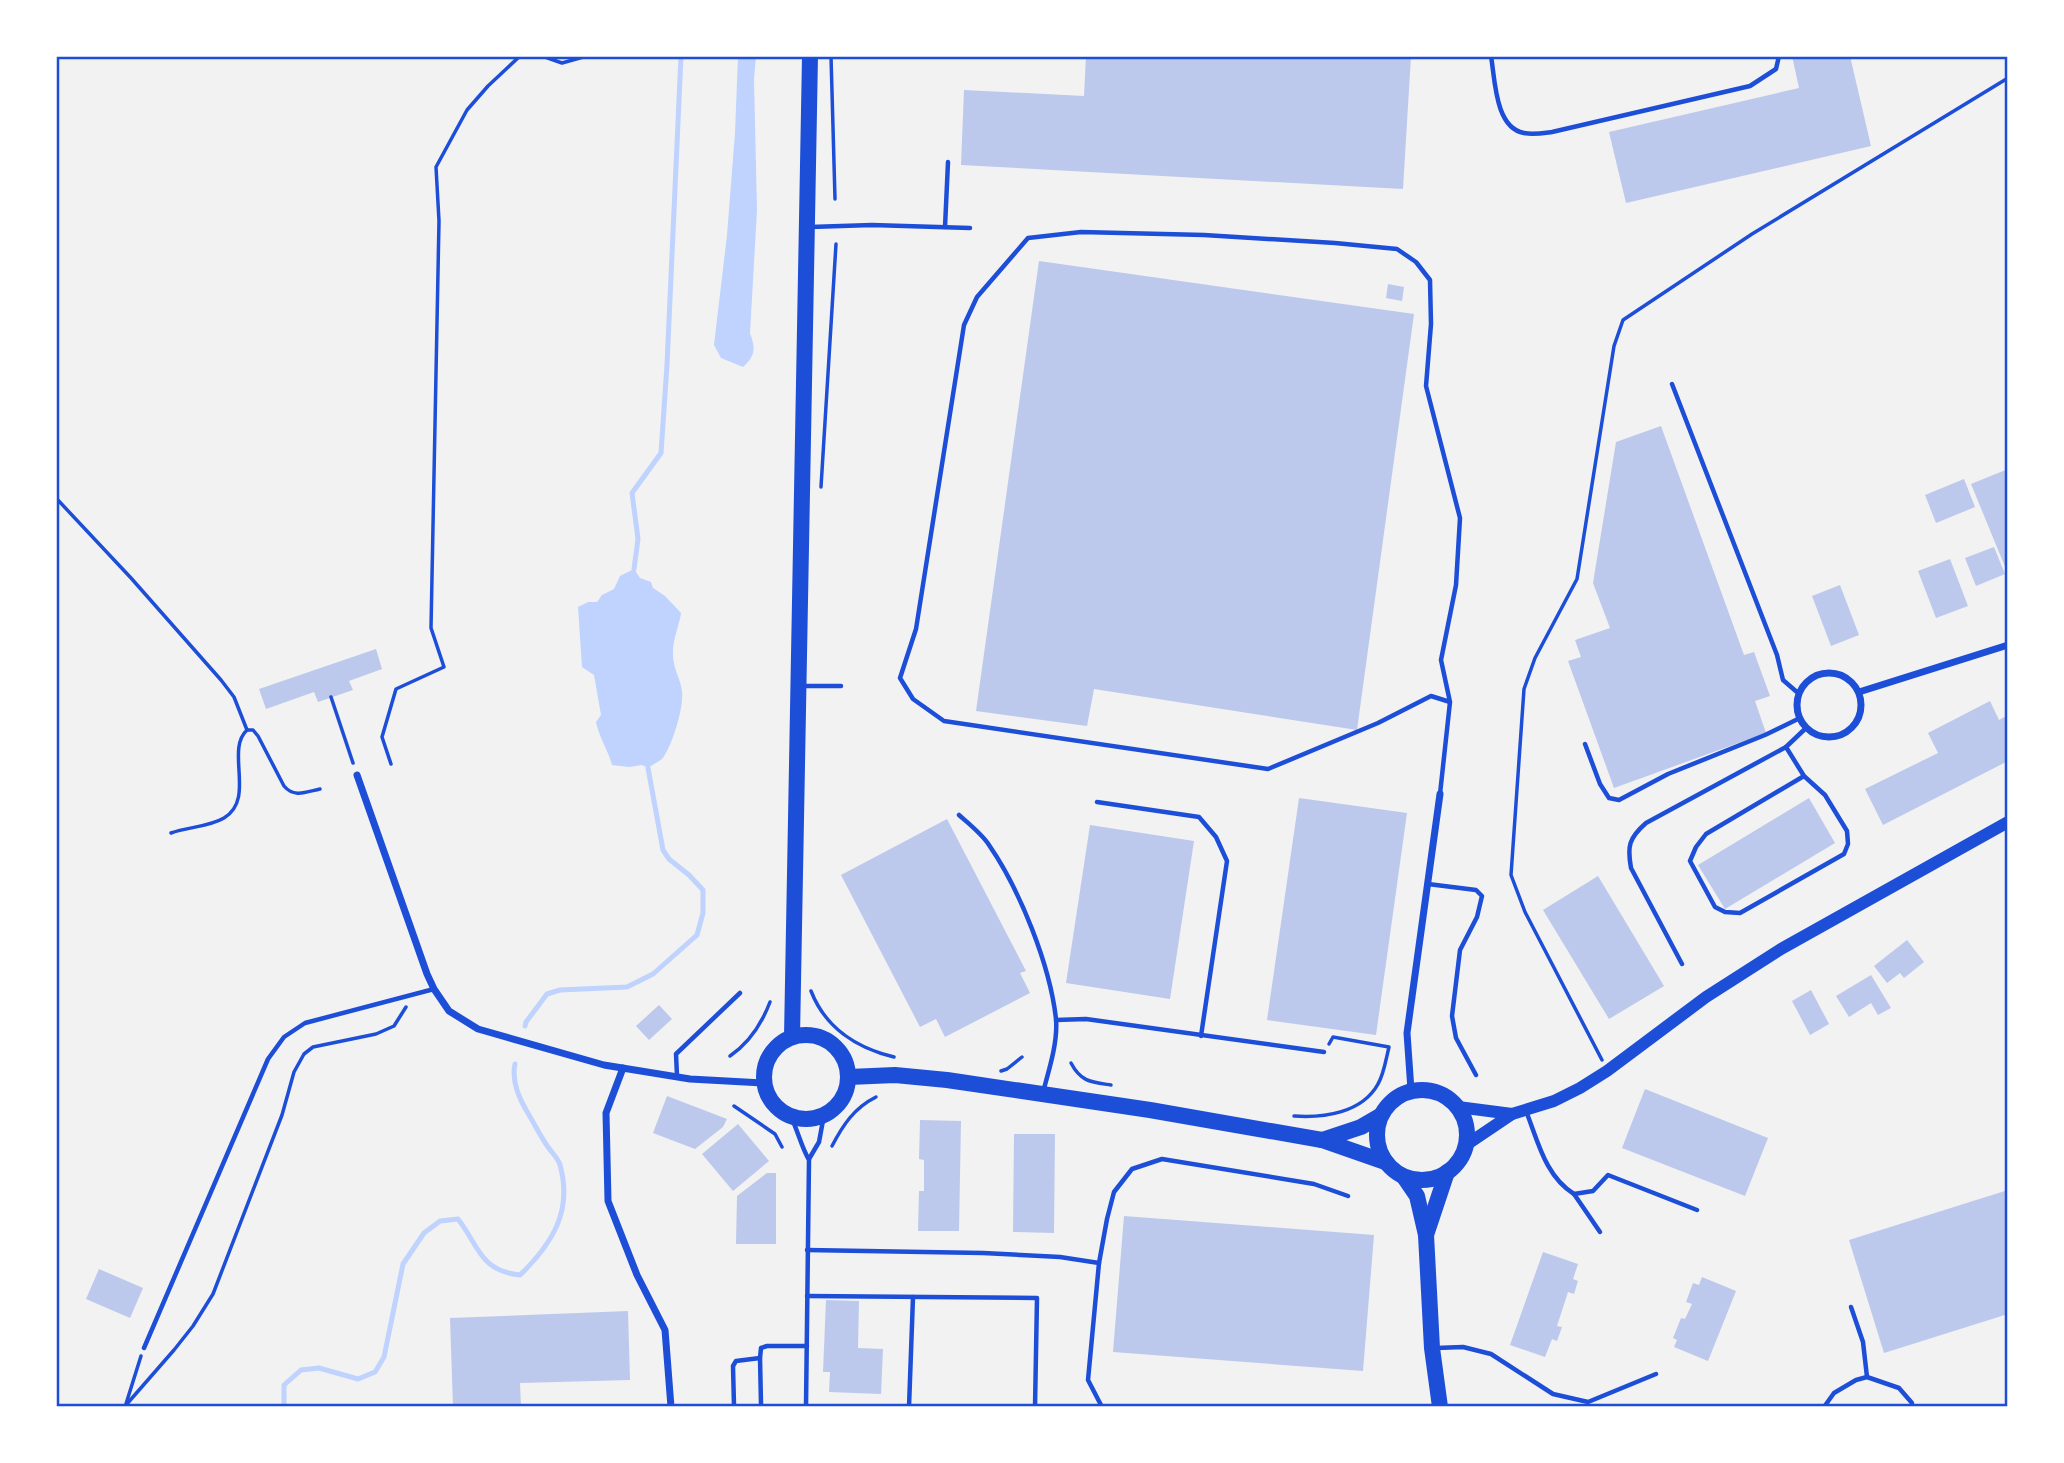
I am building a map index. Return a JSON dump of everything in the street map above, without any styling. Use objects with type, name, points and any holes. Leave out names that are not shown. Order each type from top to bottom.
[{"type":"main road","points":[[792,1037],[810,56]]},
{"type":"main road","points":[[807,1035],[832,1042],[846,1060],[849,1077],[844,1093],[836,1106],[824,1115],[812,1119],[791,1117],[776,1108],[767,1097],[763,1083],[764,1068],[769,1055],[779,1044],[792,1037],[807,1035]]},
{"type":"main road","points":[[849,1077],[895,1075],[1043,1093],[1322,1139],[1385,1162]]},
{"type":"main road","points":[[1411,1090],[1432,1090],[1446,1096],[1458,1107],[1466,1121],[1466,1145],[1459,1161],[1447,1172],[1433,1179],[1404,1177],[1395,1172],[1385,1162],[1377,1142],[1376,1132],[1380,1116],[1388,1103],[1411,1090]]},
{"type":"main road","points":[[1322,1139],[1361,1127],[1380,1116]]},
{"type":"main road","points":[[1426,1235],[1447,1172]]},
{"type":"main road","points":[[1404,1177],[1417,1196],[1426,1235],[1432,1348],[1440,1407]]},
{"type":"street","points":[[1859,692],[2008,645]]},
{"type":"street","points":[[1834,672],[1854,683],[1862,703],[1860,714],[1847,732],[1826,737],[1815,734],[1806,728],[1800,718],[1798,693],[1813,676],[1834,672]]},
{"type":"street","points":[[357,775],[433,989],[449,1011],[478,1029],[604,1065],[677,1077],[763,1083]]},
{"type":"street","points":[[1411,1090],[1407,1033],[1440,794]]},
{"type":"street","points":[[1466,1145],[1512,1114],[1554,1101],[1580,1088],[1706,997],[1781,949],[2008,822]]},
{"type":"street","points":[[623,1068],[606,1113],[608,1201],[637,1275],[665,1330],[671,1407]]},
{"type":"street","points":[[1458,1107],[1512,1114]]},
{"type":"lane","points":[[1491,56],[1499,103],[1506,121],[1513,129],[1525,133],[1552,132],[1751,86],[1776,69],[1779,56]]},
{"type":"lane","points":[[946,228],[948,162]]},
{"type":"lane","points":[[807,227],[872,225],[970,228]]},
{"type":"lane","points":[[1440,794],[1450,702],[1441,660],[1456,585],[1460,518],[1426,386],[1431,324],[1430,280],[1416,262],[1397,249],[1204,235],[1081,232],[1028,238],[978,297],[964,325],[916,629],[900,678],[913,699],[944,722],[1268,769],[1378,723],[1431,696],[1450,702]]},
{"type":"lane","points":[[1672,384],[1777,655],[1783,680],[1798,693]]},
{"type":"lane","points":[[798,686],[841,686]]},
{"type":"lane","points":[[1585,744],[1600,784],[1609,798],[1619,800],[1668,774],[1800,718]]},
{"type":"lane","points":[[1682,964],[1631,868],[1628,850],[1633,834],[1646,823],[1786,747],[1806,728]]},
{"type":"lane","points":[[1786,747],[1804,776],[1825,795],[1847,831],[1848,844],[1844,854],[1740,913],[1725,912],[1715,907],[1690,861],[1696,847],[1706,834],[1804,776]]},
{"type":"lane","points":[[1097,802],[1199,817],[1216,837],[1227,862],[1202,1036]]},
{"type":"lane","points":[[959,815],[988,843],[1023,910],[1048,979],[1056,1020],[1052,1061],[1043,1093]]},
{"type":"lane","points":[[1427,884],[1476,890],[1482,896],[1476,917],[1460,950],[1452,1016],[1456,1038],[1476,1075]]},
{"type":"lane","points":[[144,1348],[268,1059],[284,1037],[305,1023],[433,989]]},
{"type":"lane","points":[[677,1077],[676,1054],[740,993]]},
{"type":"lane","points":[[1056,1020],[1086,1019],[1324,1052]]},
{"type":"lane","points":[[1525,1110],[1551,1174],[1574,1194],[1600,1232]]},
{"type":"lane","points":[[806,1407],[809,1160],[819,1142],[824,1115]]},
{"type":"lane","points":[[791,1117],[809,1160]]},
{"type":"lane","points":[[1102,1407],[1088,1380],[1099,1263],[1114,1192],[1132,1169],[1162,1159],[1314,1184],[1348,1196]]},
{"type":"lane","points":[[1574,1194],[1593,1191],[1608,1175],[1698,1210]]},
{"type":"lane","points":[[807,1250],[983,1252],[1060,1257],[1099,1263]]},
{"type":"lane","points":[[807,1296],[1037,1298],[1035,1407]]},
{"type":"lane","points":[[909,1407],[913,1297]]},
{"type":"lane","points":[[1851,1307],[1863,1342],[1867,1377]]},
{"type":"lane","points":[[761,1404],[761,1348],[807,1346]]},
{"type":"lane","points":[[1432,1348],[1463,1347],[1490,1354],[1553,1394],[1588,1402],[1656,1374]]},
{"type":"lane","points":[[734,1406],[733,1366],[736,1361],[760,1358]]},
{"type":"lane","points":[[1824,1407],[1834,1393],[1867,1377],[1899,1388],[1912,1404]]},
{"type":"path","points":[[391,764],[382,737],[396,689],[444,667],[431,628],[439,221],[436,167],[467,110],[520,56]]},
{"type":"path","points":[[542,56],[562,63],[587,56]]},
{"type":"path","points":[[831,56],[835,199]]},
{"type":"path","points":[[1607,1071],[1525,912],[1511,875],[1524,690],[1535,658],[1577,579],[1614,346],[1623,320],[1752,234],[2008,78]]},
{"type":"path","points":[[820,499],[836,244]]},
{"type":"path","points":[[56,498],[221,680],[234,697],[247,730]]},
{"type":"path","points":[[331,697],[357,775]]},
{"type":"path","points":[[171,834],[224,818],[236,808],[239,795],[240,744],[242,735],[247,730],[253,730],[258,736],[290,793],[320,789]]},
{"type":"path","points":[[810,990],[818,1008],[833,1026],[855,1043],[899,1059]]},
{"type":"path","points":[[125,1406],[187,1334],[212,1294],[282,1115],[294,1072],[304,1054],[313,1047],[376,1034],[394,1026],[404,1013],[412,995]]},
{"type":"path","points":[[730,1056],[753,1034],[764,1018],[770,1002]]},
{"type":"path","points":[[1293,1116],[1338,1114],[1364,1100],[1378,1084],[1389,1047],[1333,1037],[1324,1052]]},
{"type":"path","points":[[993,1074],[1007,1069],[1022,1057]]},
{"type":"path","points":[[1071,1063],[1077,1074],[1087,1081],[1120,1087]]},
{"type":"path","points":[[832,1146],[844,1124],[861,1105],[876,1097]]},
{"type":"path","points":[[733,1106],[775,1134],[782,1147]]},
{"type":"path","points":[[125,1406],[144,1348]]},
{"type":"water","points":[[738,56],[756,56],[754,79],[757,210],[750,333],[754,348],[752,356],[743,367],[721,358],[714,345],[727,235]]},
{"type":"water","points":[[634,569],[640,578],[651,582],[653,588],[681,613],[673,650],[674,665],[682,692],[679,717],[666,753],[648,768],[642,765],[612,765],[596,722],[601,715],[594,675],[582,667],[578,607],[588,602],[597,602],[602,595],[614,589],[620,576]]},
{"type":"building","points":[[1086,56],[1411,56],[1403,189],[961,165],[964,90],[1084,96]]},
{"type":"building","points":[[1792,56],[1850,56],[1871,146],[1626,203],[1609,132],[1799,88]]},
{"type":"building","points":[[1039,261],[1414,314],[1357,730],[1094,689],[1087,726],[976,711]]},
{"type":"building","points":[[1388,284],[1404,287],[1402,301],[1386,298]]},
{"type":"building","points":[[1661,426],[1744,655],[1754,652],[1770,696],[1755,701],[1766,733],[1614,788],[1568,661],[1581,657],[1575,640],[1610,628],[1593,583],[1616,442]]},
{"type":"building","points":[[2008,469],[2008,496],[2005,498],[2008,507],[2008,574],[1971,484]]},
{"type":"building","points":[[1964,479],[1975,507],[1936,523],[1925,495]]},
{"type":"building","points":[[1994,547],[2005,574],[1976,586],[1965,558]]},
{"type":"building","points":[[1950,559],[1968,606],[1936,618],[1918,571]]},
{"type":"building","points":[[1840,585],[1859,635],[1831,646],[1812,596]]},
{"type":"building","points":[[376,649],[382,669],[349,681],[353,690],[318,702],[314,692],[266,709],[259,689]]},
{"type":"building","points":[[1990,701],[1999,720],[2008,715],[2008,761],[1883,825],[1865,789],[1938,753],[1928,733]]},
{"type":"building","points":[[1299,798],[1407,813],[1376,1035],[1267,1020]]},
{"type":"building","points":[[1809,798],[1835,843],[1725,909],[1698,865]]},
{"type":"building","points":[[947,819],[1026,971],[1020,973],[1030,993],[945,1037],[936,1019],[920,1027],[841,875]]},
{"type":"building","points":[[1090,825],[1194,841],[1170,999],[1066,983]]},
{"type":"building","points":[[1598,876],[1664,986],[1609,1019],[1543,910]]},
{"type":"building","points":[[1907,940],[1924,962],[1904,978],[1900,973],[1887,983],[1874,966]]},
{"type":"building","points":[[1871,975],[1891,1008],[1878,1015],[1871,1003],[1849,1017],[1836,996]]},
{"type":"building","points":[[1811,990],[1829,1024],[1810,1035],[1792,1001]]},
{"type":"building","points":[[659,1005],[672,1019],[649,1040],[636,1026]]},
{"type":"building","points":[[1645,1089],[1768,1138],[1745,1196],[1622,1148]]},
{"type":"building","points":[[667,1096],[727,1119],[723,1127],[695,1149],[653,1133]]},
{"type":"building","points":[[920,1120],[961,1121],[959,1231],[918,1231],[919,1191],[924,1191],[924,1160],[919,1159]]},
{"type":"building","points":[[738,1124],[769,1161],[733,1191],[702,1154]]},
{"type":"building","points":[[1014,1134],[1055,1134],[1054,1233],[1013,1232]]},
{"type":"building","points":[[767,1173],[776,1173],[776,1244],[736,1244],[737,1196]]},
{"type":"building","points":[[2008,1190],[2008,1314],[1884,1353],[1849,1240]]},
{"type":"building","points":[[1124,1216],[1374,1235],[1363,1371],[1113,1352]]},
{"type":"building","points":[[1543,1252],[1578,1264],[1573,1279],[1578,1281],[1574,1294],[1568,1292],[1557,1326],[1562,1327],[1557,1341],[1552,1339],[1545,1357],[1510,1345]]},
{"type":"building","points":[[99,1269],[143,1288],[130,1318],[86,1299]]},
{"type":"building","points":[[1702,1277],[1736,1291],[1708,1361],[1674,1347],[1677,1340],[1673,1338],[1681,1318],[1685,1319],[1692,1304],[1686,1302],[1693,1283],[1699,1285]]},
{"type":"building","points":[[826,1300],[859,1301],[858,1348],[883,1349],[881,1394],[829,1392],[830,1372],[823,1372]]},
{"type":"building","points":[[628,1311],[630,1380],[520,1383],[521,1407],[453,1407],[450,1318]]},
{"type":"waterway","points":[[634,569],[638,539],[632,493],[661,453],[681,56]]},
{"type":"waterway","points":[[525,1026],[547,994],[560,990],[627,987],[653,974],[697,935],[703,913],[703,890],[669,859],[663,850],[648,768]]},
{"type":"waterway","points":[[284,1406],[284,1385],[301,1370],[319,1368],[358,1379],[375,1372],[384,1357],[403,1264],[424,1233],[440,1221],[458,1219],[488,1263],[507,1273],[520,1275],[542,1251],[557,1226],[564,1197],[563,1182],[560,1165],[520,1097],[515,1084],[515,1064]]}]
